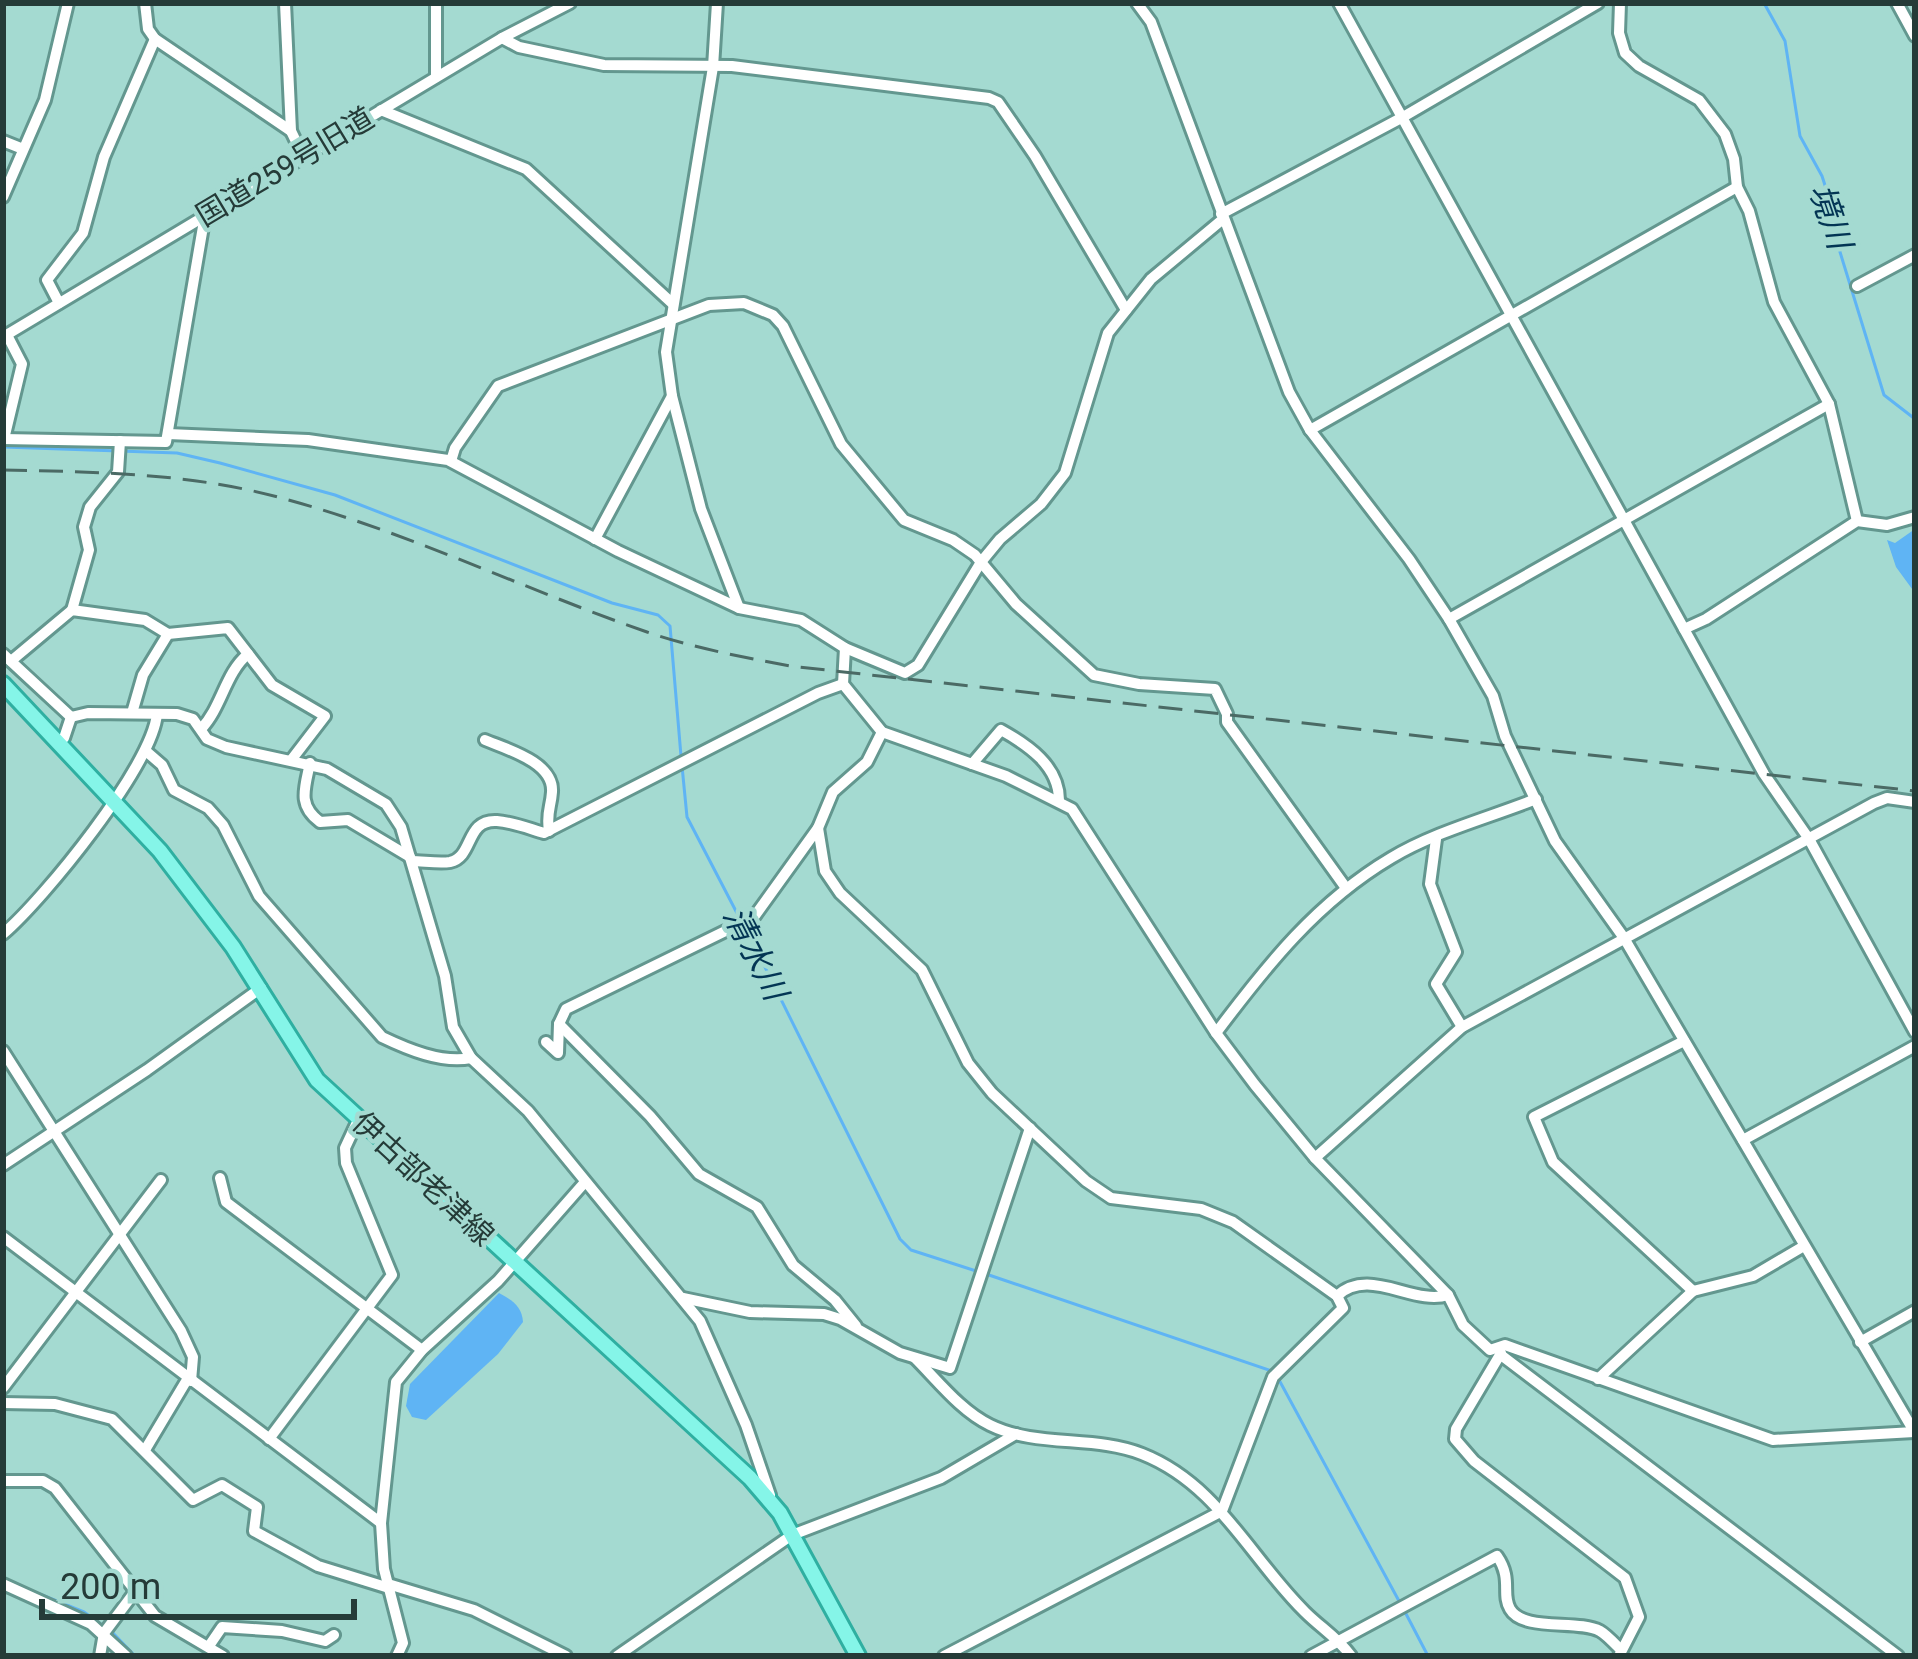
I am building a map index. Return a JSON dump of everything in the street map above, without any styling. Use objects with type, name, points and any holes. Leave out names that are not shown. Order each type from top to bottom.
[{"type":"main road","name":"伊古部老津線","points":[[3,684],[160,850],[261,988],[317,1080],[750,1478],[780,1514],[858,1656]]},
{"type":"street","points":[[64,33],[68,3]]},
{"type":"street","points":[[3,197],[45,100],[77,3]]},
{"type":"street","points":[[145,3],[148,28],[155,38],[291,131]]},
{"type":"street","points":[[285,3],[291,131],[303,156]]},
{"type":"street","points":[[436,3],[436,77]]},
{"type":"street","name":"国道259号旧道","points":[[5,336],[502,38],[570,3]]},
{"type":"street","points":[[717,3],[713,67],[666,352],[672,396],[701,509],[739,608]]},
{"type":"street","points":[[843,684],[882,732],[972,764],[1072,809],[1216,1033],[1316,1158],[1448,1295],[1463,1325],[1490,1350],[1598,1379],[1773,1440],[1914,1433],[1624,938],[1555,841],[1505,736],[1492,696],[1449,619],[1310,430],[1289,392],[1151,22],[1137,3]]},
{"type":"street","points":[[1339,3],[1764,774],[1809,839],[1915,1032]]},
{"type":"street","points":[[168,434],[308,440],[451,460],[595,539],[739,608],[801,620],[845,648],[905,673],[918,665],[981,562],[1041,504],[1065,473],[1108,333],[1151,279],[1222,216],[1598,3]]},
{"type":"street","points":[[1620,3],[1619,33],[1625,53],[1639,66],[1691,93],[1714,114],[1730,146],[1737,187],[1749,211],[1774,302],[1829,404],[1857,520]]},
{"type":"street","points":[[1897,3],[1915,36]]},
{"type":"street","points":[[59,303],[47,280],[83,233],[104,157],[155,38]]},
{"type":"street","points":[[502,38],[519,47],[604,65],[713,67],[998,102],[1126,310]]},
{"type":"street","points":[[380,110],[526,169],[674,304]]},
{"type":"street","points":[[3,141],[23,148]]},
{"type":"street","points":[[1310,430],[1737,187]]},
{"type":"street","points":[[5,336],[22,364],[3,439],[166,442],[205,215]]},
{"type":"street","points":[[1857,286],[1915,255]]},
{"type":"street","points":[[451,460],[498,386],[671,320],[731,302],[754,305],[782,326],[836,436],[911,525],[953,540],[981,562],[1016,604],[1094,675],[1139,684],[1214,689],[1227,722],[1346,888]]},
{"type":"street","points":[[595,539],[672,396]]},
{"type":"street","points":[[1449,619],[1829,404]]},
{"type":"street","points":[[120,441],[114,481],[90,507],[84,527],[88,550],[72,610],[7,657],[71,717],[132,713],[193,719],[207,739],[327,769],[386,803],[401,827],[446,976],[453,1027],[471,1058],[528,1111],[700,1321],[780,1514]]},
{"type":"street","points":[[1684,629],[1857,520],[1887,524],[1915,517]]},
{"type":"street","points":[[72,610],[145,620],[168,634],[228,628],[285,696],[325,716],[292,759]]},
{"type":"street","points":[[132,713],[143,676],[168,634]]},
{"type":"street","points":[[843,684],[845,648]]},
{"type":"street","points":[[201,729],[248,654]]},
{"type":"street","points":[[310,763],[303,799],[308,813],[320,822],[348,820],[411,859],[452,862],[482,823],[497,821],[549,831],[843,684]]},
{"type":"street","points":[[3,934],[26,915],[114,800],[147,752],[157,714]]},
{"type":"street","points":[[57,743],[71,717]]},
{"type":"street","points":[[972,764],[1001,730],[1043,760],[1060,792],[1059,800]]},
{"type":"street","points":[[546,1042],[558,1053],[559,1024],[566,1009],[754,917],[818,828],[833,792],[867,762],[882,732]]},
{"type":"street","points":[[484,740],[534,762],[549,777],[553,790],[546,812],[549,831]]},
{"type":"street","points":[[147,752],[162,765],[174,790],[208,808],[223,825],[259,896],[382,1037],[406,1048],[460,1060],[471,1058]]},
{"type":"street","points":[[1316,1158],[1462,1027],[1887,798],[1915,802]]},
{"type":"street","points":[[1216,1033],[1269,963],[1346,888],[1392,857],[1536,799]]},
{"type":"street","points":[[818,828],[825,871],[840,893],[922,970],[968,1063],[1086,1181],[1111,1198],[1201,1209],[1233,1222],[1337,1296],[1343,1308],[1276,1373],[1222,1511],[944,1656]]},
{"type":"street","points":[[1436,838],[1430,884],[1456,952],[1436,984],[1462,1027]]},
{"type":"street","points":[[3,1165],[261,988]]},
{"type":"street","points":[[559,1024],[650,1115],[698,1174],[757,1207],[793,1265],[835,1300],[857,1329]]},
{"type":"street","points":[[1684,1040],[1534,1118],[1553,1162],[1693,1291]]},
{"type":"street","points":[[1743,1140],[1915,1046]]},
{"type":"street","points":[[3,1051],[193,1357],[190,1380],[145,1450]]},
{"type":"street","points":[[269,1439],[392,1274],[346,1163],[345,1148],[358,1120]]},
{"type":"street","points":[[683,1298],[750,1312],[824,1314],[916,1358],[945,1368],[954,1364],[1030,1128]]},
{"type":"street","points":[[220,1178],[226,1202],[422,1350]]},
{"type":"street","points":[[3,1388],[161,1180]]},
{"type":"street","points":[[412,1656],[400,1650],[380,1522],[392,1402],[404,1369],[513,1263],[585,1182]]},
{"type":"street","points":[[3,1238],[380,1522]]},
{"type":"street","points":[[1598,1379],[1693,1291],[1754,1276],[1804,1246]]},
{"type":"street","points":[[1337,1296],[1346,1288],[1373,1285],[1402,1288],[1433,1300],[1448,1295]]},
{"type":"street","points":[[1860,1342],[1915,1311]]},
{"type":"street","points":[[1311,1656],[1497,1556],[1506,1569],[1508,1606],[1514,1614],[1525,1620],[1601,1631],[1620,1653],[1639,1617],[1625,1578],[1474,1461],[1455,1439],[1456,1429],[1503,1350]]},
{"type":"street","points":[[1503,1350],[1898,1656]]},
{"type":"street","points":[[916,1358],[986,1424],[1016,1434],[1108,1444],[1138,1453],[1184,1477],[1222,1511],[1304,1612],[1339,1639],[1351,1656]]},
{"type":"street","points":[[3,1403],[55,1404],[112,1419],[193,1500],[222,1485],[253,1501],[257,1508],[254,1531],[318,1566],[474,1610],[566,1656]]},
{"type":"street","points":[[617,1656],[792,1535],[941,1478],[1016,1434]]},
{"type":"street","points":[[3,1481],[44,1481],[56,1488],[154,1616],[223,1656]]},
{"type":"street","points":[[3,1584],[60,1607],[104,1633],[126,1656]]},
{"type":"street","points":[[100,1656],[104,1633],[134,1593]]},
{"type":"street","points":[[209,1646],[222,1627],[282,1631],[325,1641],[334,1635]]},
{"type":"water","points":[[1915,529],[1915,593],[1896,567],[1887,540],[1895,543]]},
{"type":"water","points":[[499,1293],[516,1304],[523,1322],[498,1354],[426,1420],[412,1417],[406,1406],[410,1384]]},
{"type":"waterway","name":"境川","points":[[1764,3],[1785,41],[1800,136],[1822,176],[1884,395],[1915,419]]},
{"type":"waterway","name":"清水川","points":[[3,447],[177,453],[220,463],[335,495],[612,603],[658,615],[670,626],[681,756]]},
{"type":"waterway","name":"清水川","points":[[682,766],[687,817],[739,917]]},
{"type":"waterway","name":"清水川","points":[[744,925],[900,1239],[911,1250],[976,1271]]},
{"type":"waterway","name":"清水川","points":[[986,1274],[1272,1371]]},
{"type":"waterway","name":"清水川","points":[[1278,1378],[1399,1601]]},
{"type":"waterway","points":[[22,1587],[84,1612],[102,1625]]},
{"type":"waterway","name":"清水川","points":[[1404,1610],[1428,1656]]},
{"type":"waterway","points":[[112,1632],[135,1656]]},
{"type":"railway","points":[[3,470],[145,475],[250,490],[377,528],[647,632],[790,666],[1915,791]]}]
